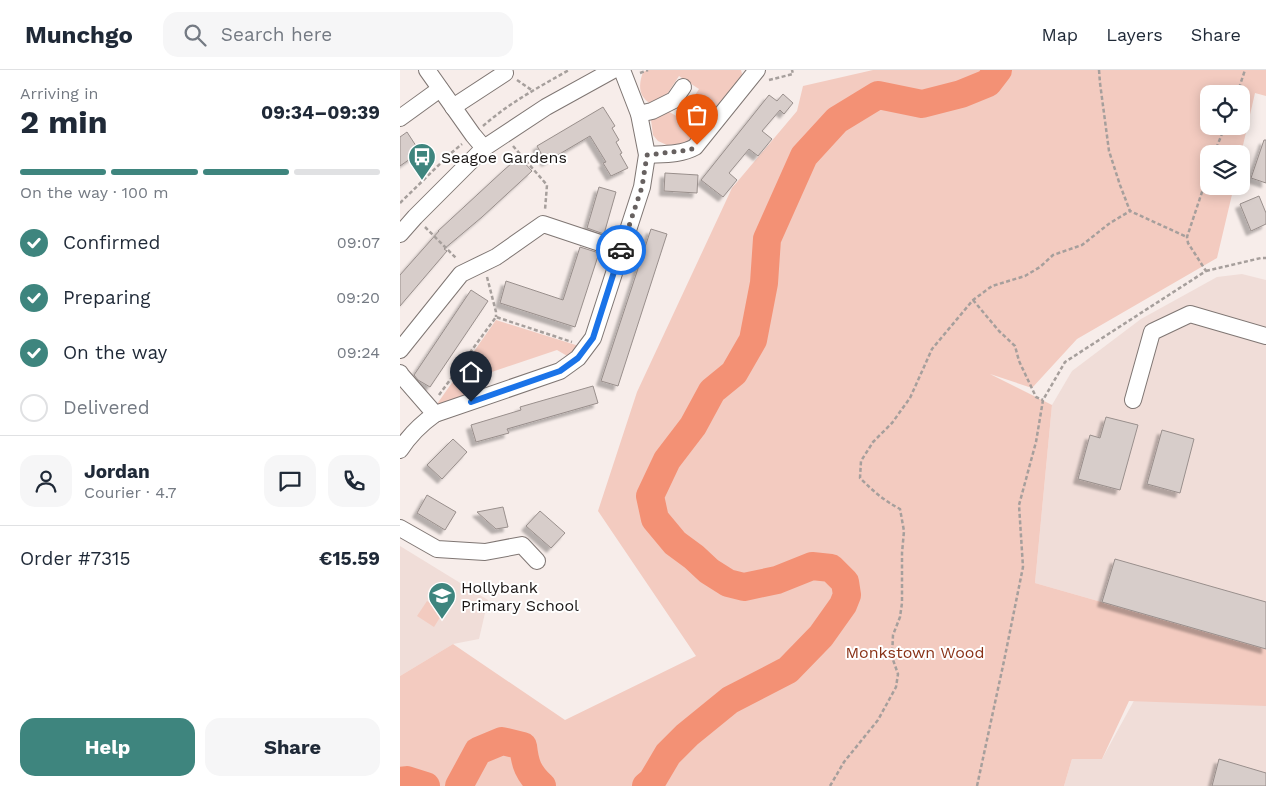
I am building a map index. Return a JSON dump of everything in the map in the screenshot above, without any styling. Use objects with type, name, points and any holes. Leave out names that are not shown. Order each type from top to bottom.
[{"type":"street","points":[[427,70],[484,148]]},
{"type":"street","points":[[453,107],[505,73],[503,70]]},
{"type":"street","points":[[400,234],[484,148],[546,107],[614,70]]},
{"type":"street","points":[[400,450],[432,411],[560,371],[578,358],[593,338],[642,187],[647,155],[639,114],[622,70]]},
{"type":"street","points":[[647,155],[678,152],[695,148],[760,76]]},
{"type":"street","points":[[639,114],[652,111],[674,100],[683,87]]},
{"type":"street","points":[[400,118],[440,89]]},
{"type":"street","points":[[400,350],[461,274],[496,257],[543,224],[621,250]]},
{"type":"street","points":[[1132,400],[1152,332],[1190,314],[1266,336]]},
{"type":"street","points":[[400,373],[432,411]]},
{"type":"street","points":[[400,528],[437,549],[484,552],[522,545],[537,561]]},
{"type":"path","points":[[760,76],[793,74],[792,70]]},
{"type":"path","points":[[1100,70],[1109,151],[1130,211],[1187,237]]},
{"type":"path","points":[[1240,85],[1245,70]]},
{"type":"path","points":[[504,135],[548,184],[543,224]]},
{"type":"path","points":[[1201,195],[1187,237],[1188,243],[1206,271]]},
{"type":"path","points":[[830,786],[844,762],[878,720],[896,687],[898,674],[892,657],[892,642],[900,617],[902,603],[904,531],[900,509],[873,492],[860,478],[861,461],[873,442],[892,423],[910,398],[932,349],[973,300],[992,286],[1025,276],[1040,267],[1053,255],[1082,245],[1110,223],[1130,211]]},
{"type":"path","points":[[414,218],[467,270]]},
{"type":"path","points":[[977,786],[1023,567],[1020,505],[1036,442],[1043,400],[1065,362],[1206,271],[1266,258]]},
{"type":"path","points":[[432,411],[496,317],[484,264]]},
{"type":"path","points":[[973,300],[999,331],[1015,346],[1019,361],[1036,397],[1043,400]]},
{"type":"path","points":[[496,317],[586,346]]},
{"type":"shaded area","points":[[1242,274],[1266,280],[1266,649],[1035,583],[1052,405],[1072,371],[1141,319],[1217,277]]},
{"type":"shaded area","name":"Hollybank Primary School","points":[[400,546],[488,600],[479,639],[453,644],[400,676]]},
{"type":"shaded area","points":[[1136,697],[1266,704],[1266,786],[1064,786],[1072,759],[1102,759]]},
{"type":"green space","points":[[648,70],[741,70],[742,74],[740,83],[690,143],[667,145],[658,141],[653,135],[651,120],[653,115],[664,109],[680,118],[699,89],[679,76],[662,102],[651,104],[644,98],[640,89],[643,72]]},
{"type":"green space","name":"Monkstown Wood","points":[[873,70],[1266,70],[1266,96],[1255,93],[1250,115],[1250,85],[1200,85],[1200,135],[1245,135],[1243,145],[1200,145],[1200,195],[1232,195],[1217,258],[1077,339],[1032,388],[990,374],[1052,405],[1035,583],[1266,649],[1266,706],[1129,701],[1102,759],[1072,759],[1064,786],[400,786],[400,676],[453,644],[565,720],[696,656],[598,511],[637,392],[732,188],[797,111],[803,86]]},
{"type":"green space","points":[[496,320],[579,346],[569,357],[557,350],[474,378],[468,395],[442,405],[437,404]]},
{"type":"green space","points":[[427,601],[444,611],[434,627],[417,616]]},
{"type":"building","points":[[783,94],[793,103],[784,114],[780,110],[762,131],[772,139],[758,156],[749,149],[729,173],[737,180],[723,197],[701,180],[769,95],[777,101]]},
{"type":"building","points":[[603,107],[615,126],[612,128],[619,140],[616,142],[628,168],[611,176],[603,163],[606,162],[590,136],[546,162],[537,146]]},
{"type":"building","points":[[407,132],[420,152],[400,166],[400,137]]},
{"type":"building","points":[[1264,140],[1266,140],[1266,183],[1251,178]]},
{"type":"building","points":[[519,157],[532,171],[444,249],[447,251],[400,306],[400,275],[438,231]]},
{"type":"building","points":[[665,173],[698,175],[697,193],[664,191]]},
{"type":"building","points":[[599,187],[616,192],[604,234],[587,228]]},
{"type":"building","points":[[1259,196],[1266,213],[1266,224],[1251,231],[1240,204]]},
{"type":"building","points":[[651,229],[667,234],[618,386],[601,381]]},
{"type":"building","points":[[580,247],[599,253],[575,327],[500,303],[506,281],[563,300]]},
{"type":"building","points":[[471,290],[488,301],[430,387],[418,380],[414,375]]},
{"type":"building","points":[[593,386],[598,403],[507,429],[509,433],[476,442],[471,425],[521,410],[520,407]]},
{"type":"building","points":[[1106,417],[1138,425],[1120,490],[1078,479],[1090,435],[1100,438]]},
{"type":"building","points":[[1162,430],[1194,439],[1180,493],[1147,484]]},
{"type":"building","points":[[453,439],[467,452],[442,479],[427,465]]},
{"type":"building","points":[[427,495],[456,512],[445,530],[417,513]]},
{"type":"building","points":[[503,507],[508,527],[496,529],[477,512]]},
{"type":"building","points":[[540,511],[565,533],[551,548],[526,526]]},
{"type":"building","points":[[1115,559],[1266,602],[1266,649],[1102,602]]},
{"type":"building","points":[[1219,759],[1266,773],[1266,786],[1212,786]]},
{"type":"waterway","points":[[646,786],[652,781],[668,754],[687,735],[730,700],[788,670],[821,636],[843,605],[847,595],[845,582],[831,568],[812,566],[777,580],[744,587],[728,583],[709,571],[675,543],[655,519],[650,496],[667,460],[693,426],[712,391],[734,373],[753,340],[764,283],[767,239],[804,156],[837,120],[878,95],[922,104],[961,94],[988,83],[998,70]]},
{"type":"waterway","points":[[459,786],[478,751],[502,741],[523,746],[528,768],[533,777],[542,786]]},
{"type":"waterway","points":[[400,781],[407,780],[426,786]]},
{"type":"way so far","points":[[621,250],[642,187],[647,155],[689,150],[697,145]]},
{"type":"place","name":"Seagoe Gardens","points":[[422,181]]},
{"type":"place","name":"Hollybank Primary School","points":[[442,620]]},
{"type":"route","points":[[471,402],[560,371],[578,358],[593,338],[621,250]]}]
